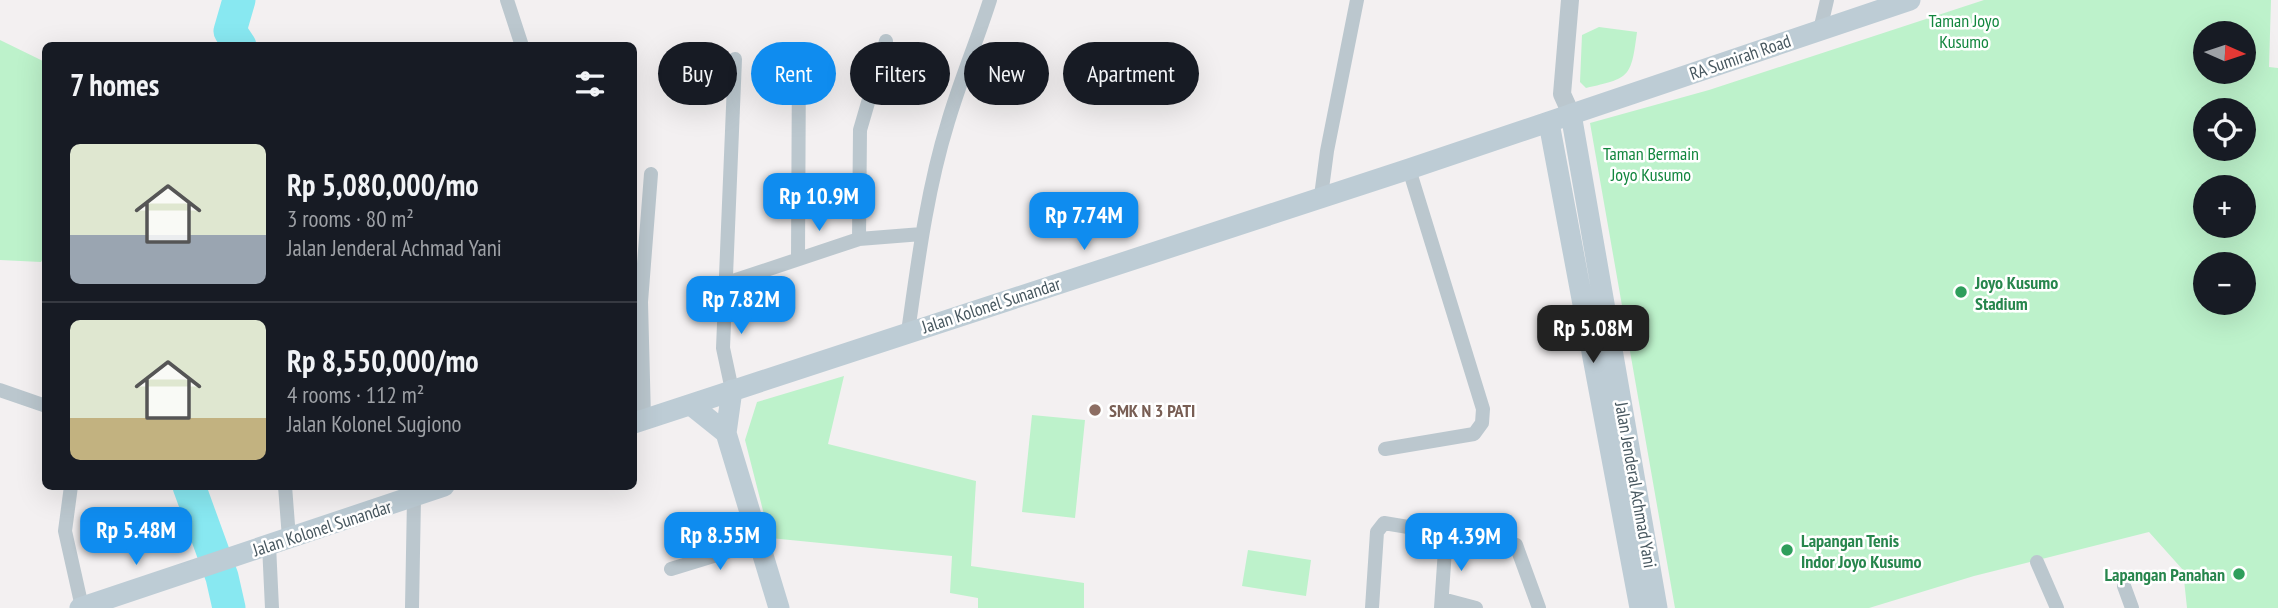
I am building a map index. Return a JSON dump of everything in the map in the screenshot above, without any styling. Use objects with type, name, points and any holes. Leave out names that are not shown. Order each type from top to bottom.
[{"type":"main road","name":"RA Sumirah Road","points":[[1549,123],[1910,0]]},
{"type":"main road","name":"Jalan Jenderal Achmad Yani","points":[[1571,114],[1657,608]]},
{"type":"main road","name":"Jalan Kolonel Sunandar","points":[[639,421],[1549,123]]},
{"type":"main road","name":"Jalan Jenderal Achmad Yani","points":[[1549,123],[1640,608]]},
{"type":"main road","points":[[732,390],[726,433],[779,608]]},
{"type":"main road","points":[[691,405],[726,433]]},
{"type":"main road","name":"Jalan Kolonel Sunandar","points":[[81,608],[113,603],[205,566],[431,490]]},
{"type":"street","points":[[507,0],[521,42]]},
{"type":"street","points":[[908,332],[922,234],[948,120],[990,0]]},
{"type":"street","points":[[1321,197],[1327,151],[1357,0]]},
{"type":"street","points":[[1549,123],[1562,94],[1570,0]]},
{"type":"street","points":[[1820,30],[1827,0]]},
{"type":"street","points":[[859,239],[860,130],[886,41]]},
{"type":"street","points":[[1562,94],[1571,114]]},
{"type":"street","points":[[732,390],[723,348],[733,105]]},
{"type":"street","points":[[798,258],[799,105]]},
{"type":"street","points":[[1385,449],[1474,434],[1482,423],[1483,409],[1409,169]]},
{"type":"street","points":[[639,421],[641,302],[651,174]]},
{"type":"street","points":[[727,283],[859,239],[922,234]]},
{"type":"street","points":[[0,390],[42,405]]},
{"type":"street","points":[[70,490],[65,531],[81,608]]},
{"type":"street","points":[[285,490],[289,538]]},
{"type":"street","points":[[412,608],[414,498]]},
{"type":"street","points":[[1372,608],[1380,526],[1384,523],[1516,545],[1539,608]]},
{"type":"street","points":[[1446,535],[1442,604],[1476,608]]},
{"type":"street","points":[[671,569],[759,542]]},
{"type":"street","points":[[269,545],[272,608]]},
{"type":"street","points":[[2037,562],[2057,608]]},
{"type":"street","points":[[2124,586],[2132,608]]},
{"type":"green space","points":[[1984,0],[2271,0],[2269,67],[2278,68],[2278,608],[2187,608],[2183,570],[2149,532],[1974,576],[1869,608],[1675,608],[1590,123],[1709,90]]},
{"type":"green space","points":[[1599,27],[1637,32],[1633,59],[1626,74],[1620,78],[1586,88],[1580,82],[1582,35]]},
{"type":"green space","points":[[0,40],[42,61],[42,260],[0,260]]},
{"type":"green space","points":[[844,376],[828,444],[976,481],[971,566],[1084,583],[1084,608],[978,608],[978,598],[950,593],[952,556],[770,538],[745,440],[757,402]]},
{"type":"green space","points":[[1032,415],[1085,420],[1075,518],[1022,512]]},
{"type":"green space","points":[[1248,550],[1311,560],[1306,596],[1242,586]]},
{"type":"waterway","points":[[237,42],[230,31],[239,0]]},
{"type":"waterway","points":[[190,490],[222,577],[229,608]]},
{"type":"place","name":"Joyo Kusumo Stadium","points":[[1961,292]]},
{"type":"place","name":"SMK N 3 PATI","points":[[1095,410]]},
{"type":"place","name":"Lapangan Tenis Indor Joyo Kusumo","points":[[1787,550]]},
{"type":"place","name":"Lapangan Panahan","points":[[2239,574]]},
{"type":"park label","name":"Taman Joyo Kusumo","points":[[1964,30]]},
{"type":"park label","name":"Taman Bermain Joyo Kusumo","points":[[1651,163]]}]
